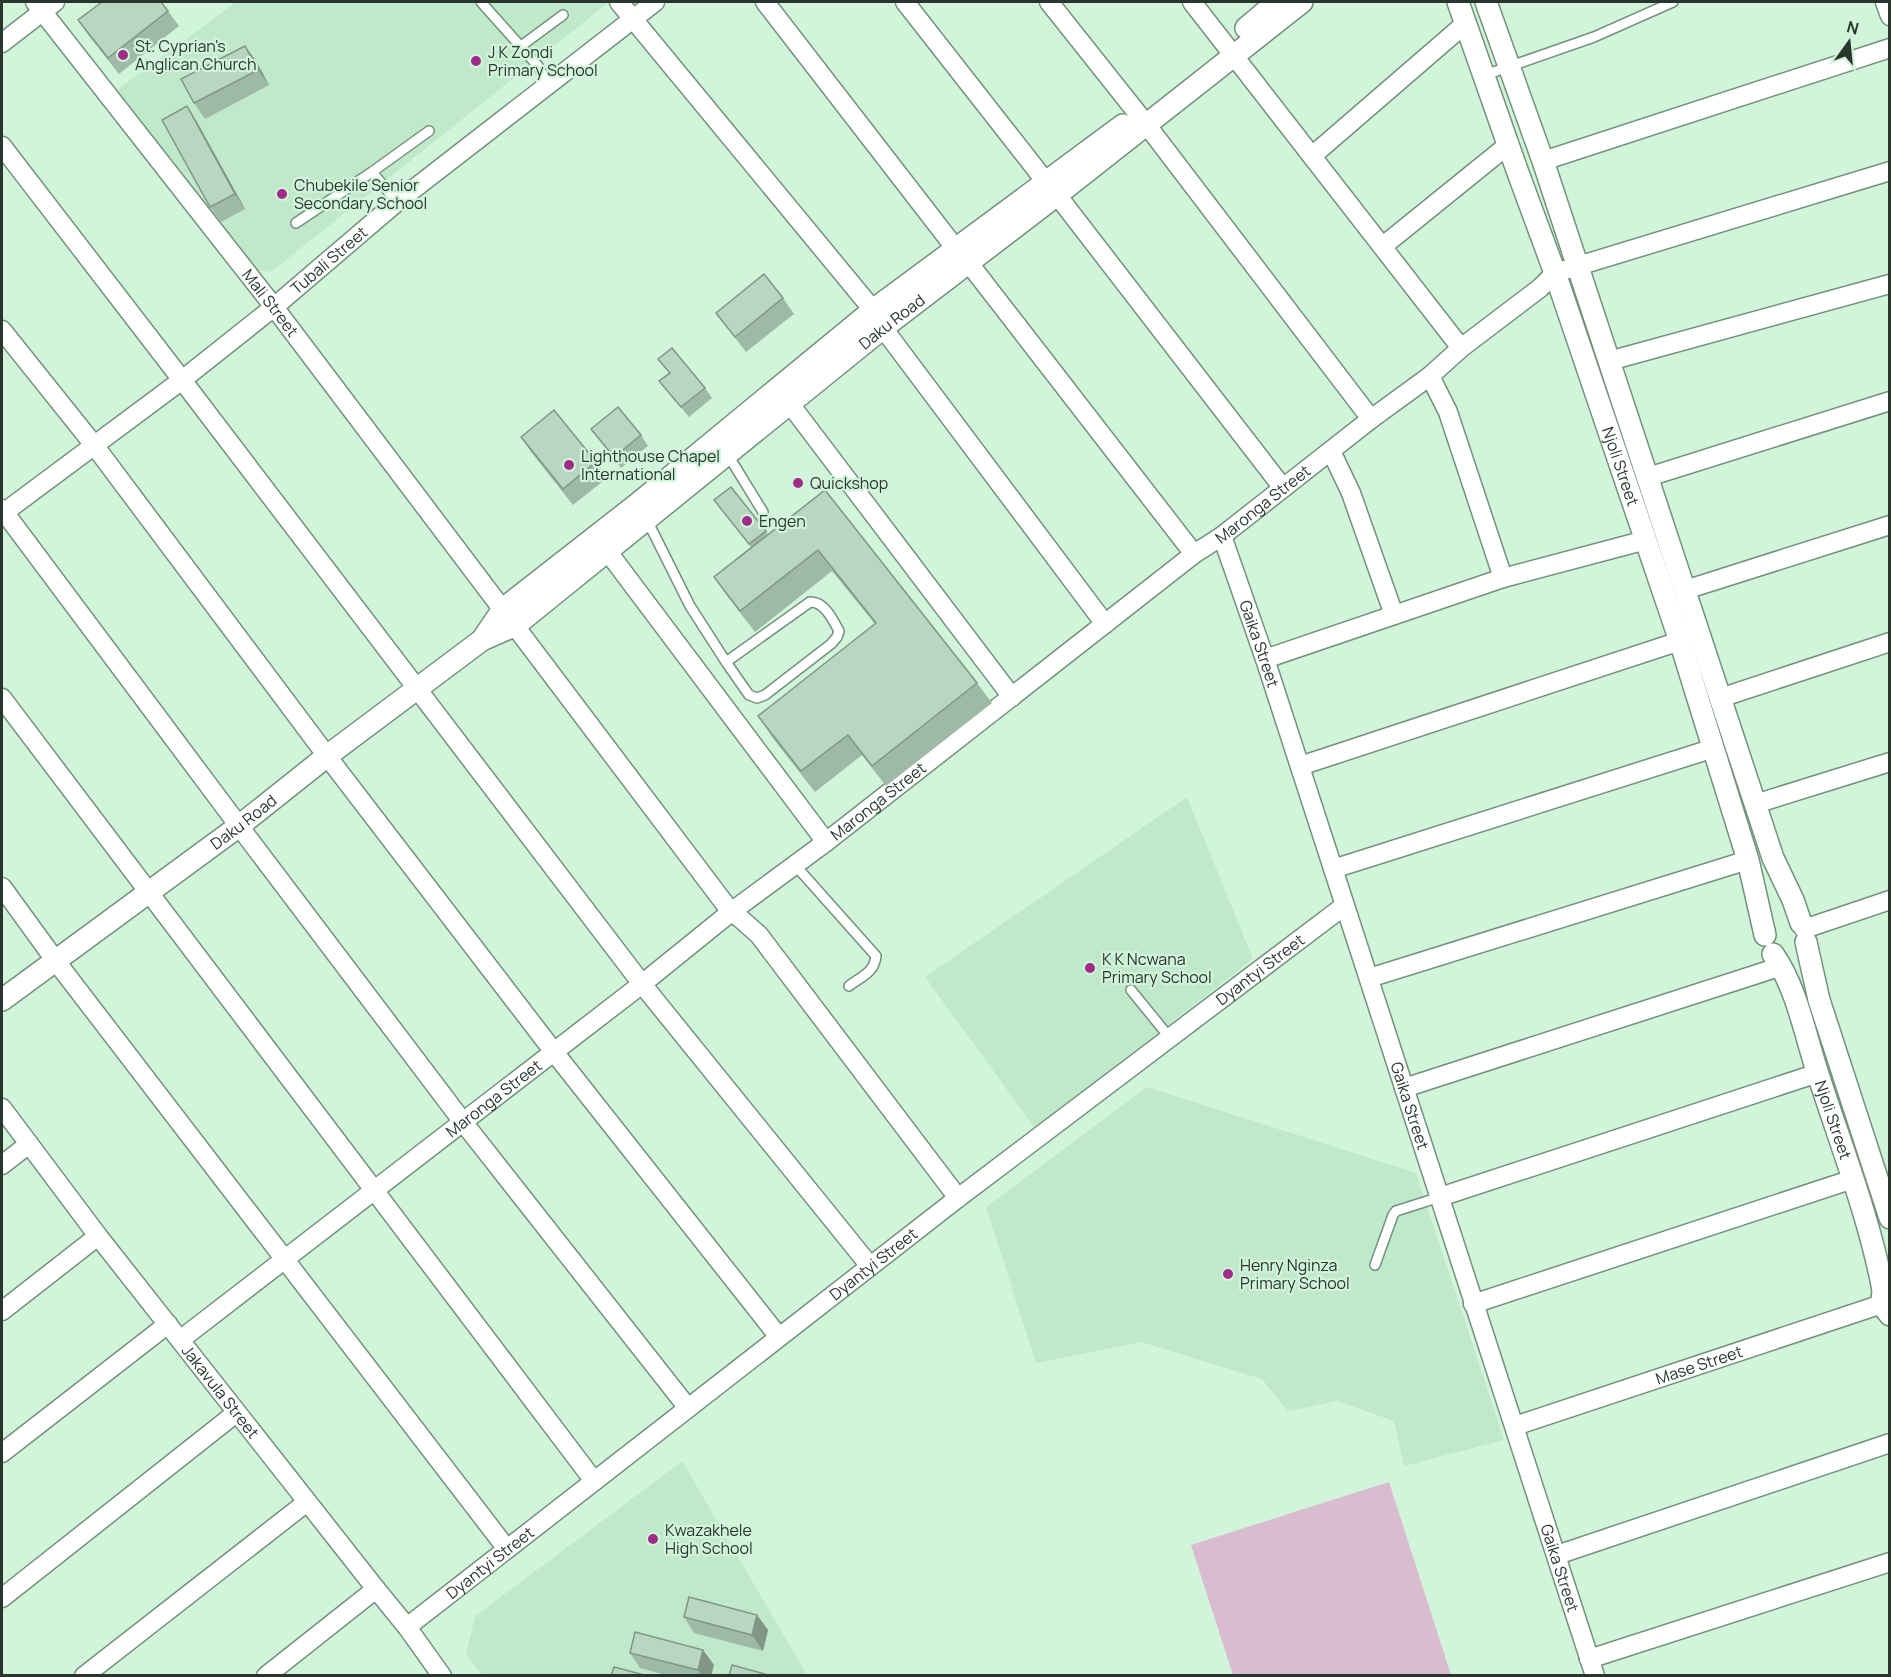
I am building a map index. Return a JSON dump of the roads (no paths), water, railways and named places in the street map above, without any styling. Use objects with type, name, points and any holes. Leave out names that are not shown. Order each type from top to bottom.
[{"type":"street","points":[[619,2],[873,310]]},
{"type":"street","name":"Tubali Street","points":[[2,512],[182,380],[274,307],[397,202],[655,2]]},
{"type":"street","points":[[765,2],[1194,554]]},
{"type":"street","points":[[905,2],[1283,488]]},
{"type":"street","points":[[1049,2],[1142,119],[1371,418]]},
{"type":"street","points":[[1192,2],[1461,348]]},
{"type":"street","name":"Daku Road","points":[[1230,51],[1277,2]]},
{"type":"street","name":"Daku Road","points":[[2,1000],[149,894],[482,640],[642,512],[873,310],[962,255],[1230,51],[1302,2]]},
{"type":"street","name":"Njoli Street","points":[[1458,2],[1555,273],[1680,641],[1749,860],[1773,952],[1798,1010],[1875,1246],[1886,1298]]},
{"type":"street","name":"Njoli Street","points":[[1486,2],[1543,161],[1773,858],[1793,900],[1804,931],[1819,1000],[1890,1218]]},
{"type":"street","points":[[1885,2],[1890,16]]},
{"type":"street","points":[[2,43],[44,5]]},
{"type":"street","name":"Mali Street","points":[[44,5],[731,912],[759,935],[958,1198]]},
{"type":"street","points":[[1312,156],[1466,23]]},
{"type":"street","points":[[1543,161],[1890,48]]},
{"type":"street","points":[[1383,246],[1509,145]]},
{"type":"street","points":[[2,147],[418,688],[642,984],[870,1266]]},
{"type":"street","name":"Maronga Street","points":[[180,1340],[642,984],[731,912],[826,842],[1012,698],[1194,554],[1222,536],[1371,418],[1430,376],[1461,348],[1540,288],[1555,273],[1890,171]]},
{"type":"street","name":"Daku Road","points":[[509,617],[608,552],[642,512],[728,455],[883,328],[962,255]]},
{"type":"street","points":[[1609,361],[1890,284]]},
{"type":"street","points":[[883,328],[1105,624]]},
{"type":"street","points":[[2,330],[94,445],[327,756],[554,1052],[779,1337]]},
{"type":"street","points":[[1430,376],[1448,412],[1503,578]]},
{"type":"street","points":[[1648,477],[1890,401]]},
{"type":"street","points":[[790,404],[1012,698]]},
{"type":"street","points":[[1331,451],[1349,487],[1394,615]]},
{"type":"street","points":[[2,512],[463,1122],[688,1408]]},
{"type":"street","points":[[1685,590],[1890,525]]},
{"type":"street","name":"Gaika Street","points":[[1222,536],[1265,659],[1592,1667]]},
{"type":"street","points":[[1265,659],[1503,578],[1646,540]]},
{"type":"street","points":[[608,552],[826,842]]},
{"type":"street","points":[[1300,766],[1680,641]]},
{"type":"street","points":[[1720,698],[1890,642]]},
{"type":"street","points":[[2,698],[594,1481]]},
{"type":"street","points":[[1333,869],[1714,748]]},
{"type":"street","points":[[1755,804],[1890,762]]},
{"type":"street","points":[[1369,978],[1749,860]]},
{"type":"street","points":[[2,887],[55,960],[507,1549]]},
{"type":"street","points":[[1804,931],[1890,900]]},
{"type":"street","name":"Dyantyi Street","points":[[407,1627],[958,1198],[1344,906]]},
{"type":"street","points":[[1782,916],[1789,916],[1804,931],[1798,954],[1792,957],[1779,957],[1773,952],[1770,923],[1782,916]]},
{"type":"street","points":[[1404,1088],[1773,952]]},
{"type":"street","points":[[1440,1197],[1818,1073]]},
{"type":"street","name":"Jakavula Street","points":[[2,1108],[98,1236],[407,1627],[442,1676]]},
{"type":"street","points":[[2,1165],[29,1144]]},
{"type":"street","points":[[1473,1304],[1853,1179]]},
{"type":"street","points":[[2,1311],[98,1236]]},
{"type":"street","name":"Mase Street","points":[[1515,1426],[1886,1298]]},
{"type":"street","points":[[2,1453],[168,1324]]},
{"type":"street","points":[[2,1598],[236,1413]]},
{"type":"street","points":[[1557,1555],[1890,1443]]},
{"type":"street","points":[[84,1676],[307,1502]]},
{"type":"street","points":[[1592,1667],[1890,1562]]},
{"type":"street","points":[[266,1676],[376,1589]]},
{"type":"lane","points":[[481,2],[520,46],[549,84]]},
{"type":"lane","points":[[1485,75],[1594,37],[1673,2]]},
{"type":"lane","points":[[520,46],[563,15]]},
{"type":"lane","points":[[296,223],[429,131]]},
{"type":"lane","points":[[372,172],[397,202]]},
{"type":"lane","points":[[728,455],[763,512]]},
{"type":"lane","points":[[642,512],[690,606],[726,662],[749,695],[760,697],[831,644],[839,634],[838,630],[822,606],[814,601],[810,602],[726,662]]},
{"type":"lane","points":[[795,865],[876,956],[875,966],[849,986]]},
{"type":"lane","points":[[1131,990],[1170,1038]]},
{"type":"lane","points":[[1375,1265],[1390,1218],[1396,1211],[1440,1197]]},
{"type":"place","name":"St. Cyprian's Anglican Church","points":[[123,55]]},
{"type":"place","name":"J K Zondi Primary School","points":[[476,61]]},
{"type":"place","name":"Chubekile Senior Secondary School","points":[[282,194]]},
{"type":"place","name":"Lighthouse Chapel International","points":[[569,465]]},
{"type":"place","name":"Quickshop","points":[[798,483]]},
{"type":"place","name":"Engen","points":[[747,521]]},
{"type":"place","name":"K K Ncwana Primary School","points":[[1090,968]]},
{"type":"place","name":"Henry Nginza Primary School","points":[[1228,1274]]},
{"type":"place","name":"Kwazakhele High School","points":[[653,1539]]}]
